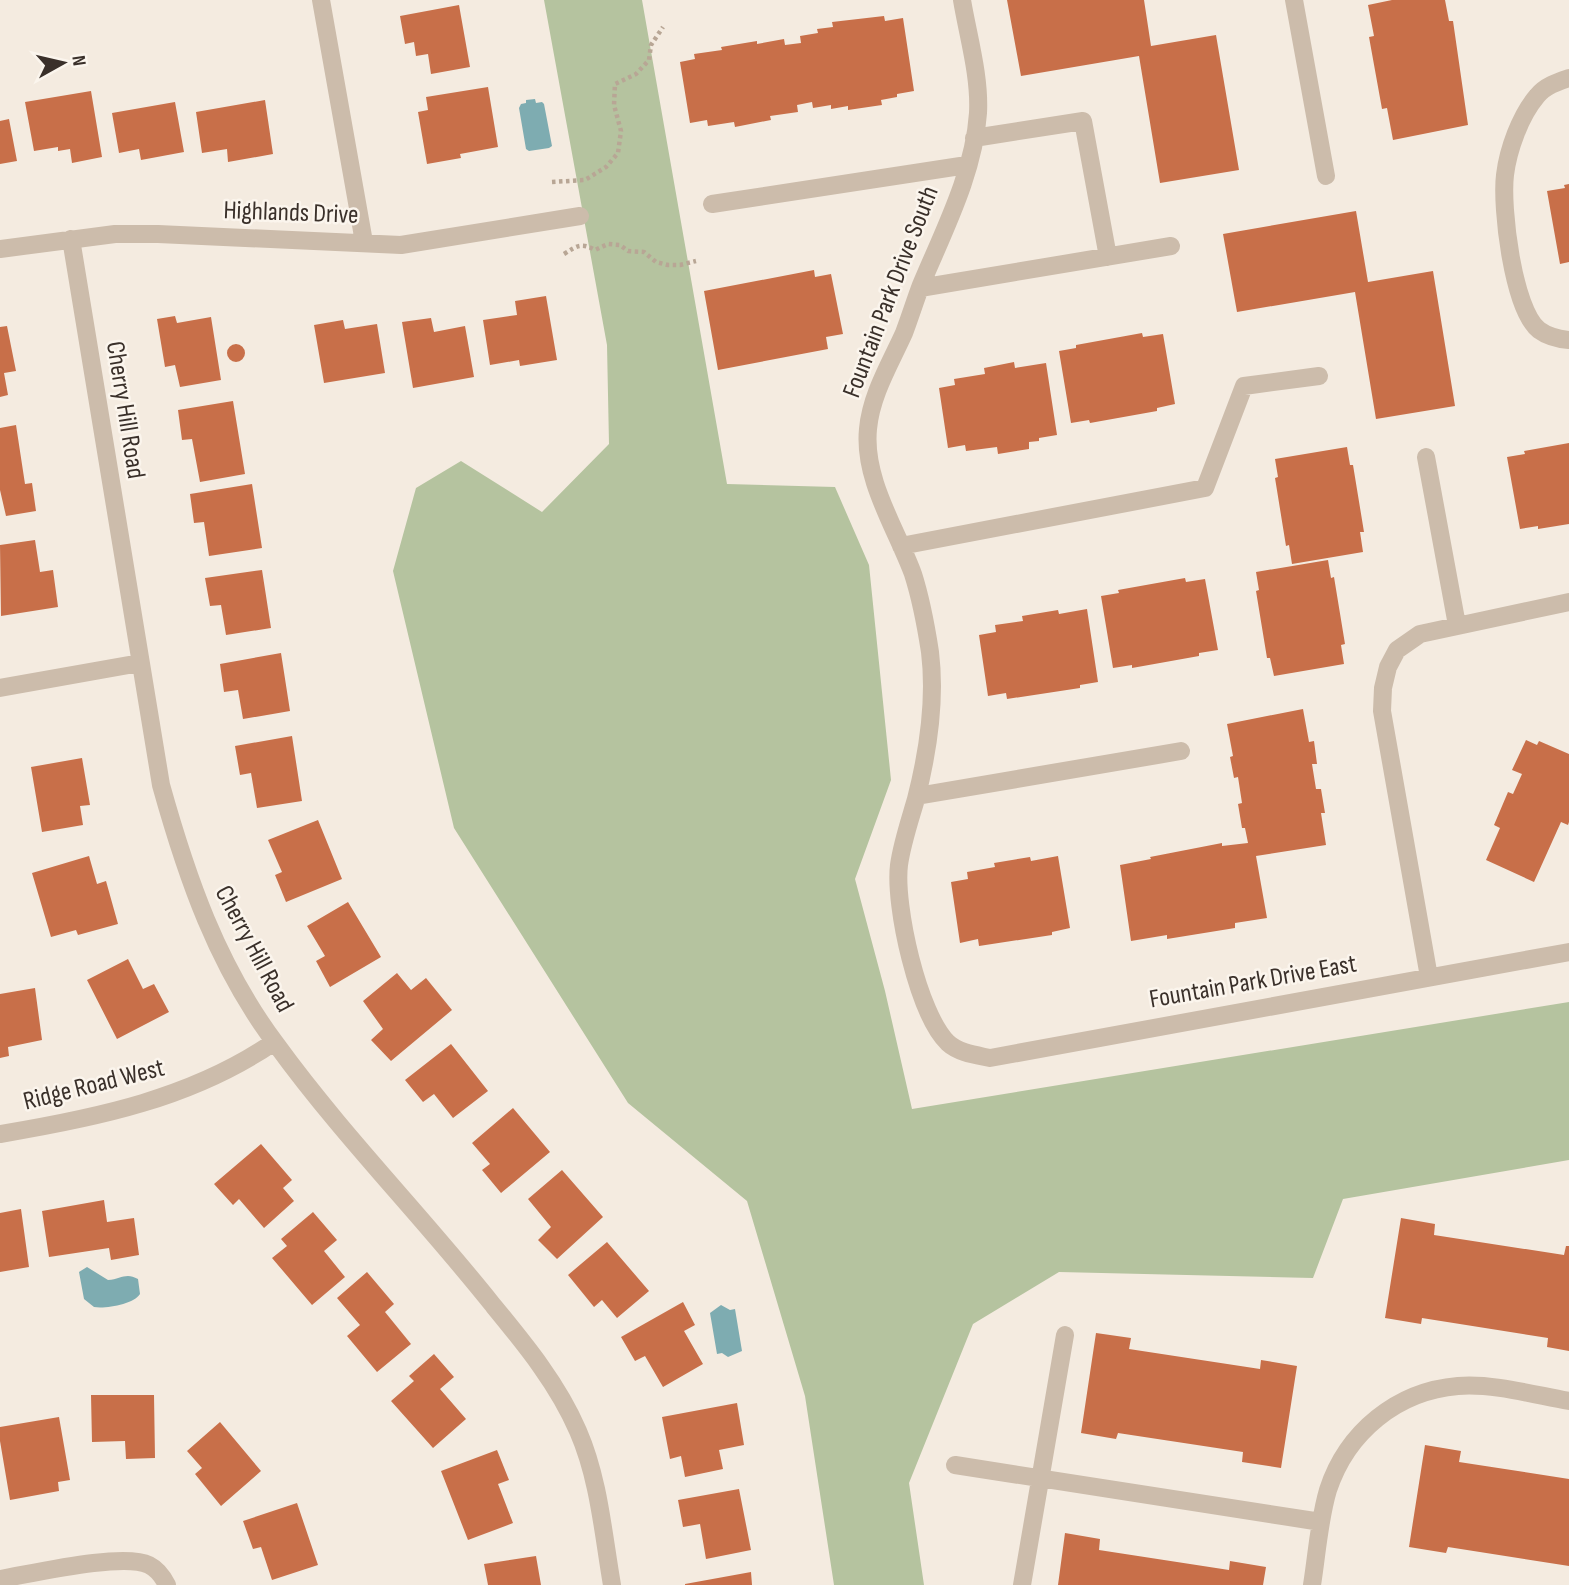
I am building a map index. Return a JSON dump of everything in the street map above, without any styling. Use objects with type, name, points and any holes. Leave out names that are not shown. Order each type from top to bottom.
[{"type":"street","points":[[321,0],[364,242]]},
{"type":"street","name":"Fountain Park Drive South","points":[[949,1044],[934,1023],[924,1000],[904,931],[899,895],[899,865],[917,796],[930,729],[930,655],[913,576],[874,478],[868,447],[868,429],[885,372],[954,211],[974,138],[978,111],[976,84],[962,0]]},
{"type":"street","points":[[1294,0],[1326,176]]},
{"type":"street","points":[[1569,78],[1550,85],[1537,96],[1513,139],[1504,176],[1504,214],[1517,288],[1525,310],[1538,330],[1569,340]]},
{"type":"street","points":[[974,138],[1083,121],[1108,257]]},
{"type":"street","points":[[712,204],[967,165]]},
{"type":"street","name":"Highlands Drive","points":[[0,249],[115,234],[413,244],[580,216]]},
{"type":"street","name":"Cherry Hill Road","points":[[71,239],[161,785],[182,860],[205,921],[227,965],[274,1042],[308,1086],[449,1249],[530,1352],[555,1390],[577,1428],[593,1472],[612,1585]]},
{"type":"street","points":[[920,288],[1171,246]]},
{"type":"street","points":[[901,547],[1205,488],[1244,386],[1319,376]]},
{"type":"street","points":[[1426,457],[1457,625]]},
{"type":"street","points":[[1429,977],[1382,711],[1383,688],[1388,667],[1397,650],[1420,634],[1569,602]]},
{"type":"street","points":[[0,688],[140,663]]},
{"type":"street","points":[[917,796],[1181,751]]},
{"type":"street","name":"Fountain Park Drive East","points":[[949,1044],[969,1054],[990,1058],[1569,952]]},
{"type":"street","name":"Ridge Road West","points":[[0,1134],[55,1125],[143,1104],[237,1065],[274,1042]]},
{"type":"street","points":[[1022,1585],[1065,1335]]},
{"type":"street","points":[[1312,1585],[1327,1493],[1344,1454],[1362,1431],[1383,1413],[1409,1397],[1459,1385],[1482,1386],[1569,1401]]},
{"type":"street","points":[[955,1465],[1321,1522]]},
{"type":"street","points":[[0,1579],[133,1561],[148,1565],[159,1572],[167,1585]]},
{"type":"path","points":[[552,181],[585,180],[606,167],[618,153],[621,131],[614,106],[615,84],[636,74],[649,60],[651,45],[663,27]]},
{"type":"path","points":[[564,254],[579,244],[595,250],[608,244],[644,253],[656,262],[668,265],[696,261]]},
{"type":"green space","points":[[544,0],[642,0],[727,484],[835,487],[869,565],[891,780],[855,879],[885,991],[912,1109],[1569,1002],[1569,1160],[1343,1199],[1313,1278],[1059,1272],[973,1324],[909,1483],[924,1585],[834,1585],[805,1396],[747,1201],[628,1103],[454,828],[393,571],[416,488],[461,461],[542,512],[609,444],[607,345]]},
{"type":"water","points":[[535,99],[536,103],[544,104],[552,146],[529,151],[526,149],[519,108],[526,100]]},
{"type":"water","points":[[87,1267],[108,1280],[127,1276],[138,1279],[140,1294],[132,1301],[119,1305],[94,1307],[84,1299],[79,1272]]},
{"type":"water","points":[[721,1305],[730,1310],[735,1309],[742,1351],[728,1357],[722,1353],[717,1354],[710,1313]]},
{"type":"building","points":[[1007,0],[1144,0],[1151,46],[1216,35],[1239,170],[1160,183],[1139,56],[1021,76]]},
{"type":"building","points":[[1392,0],[1445,0],[1449,21],[1453,21],[1468,125],[1393,140],[1387,108],[1382,109],[1369,37],[1374,36],[1368,5]]},
{"type":"building","points":[[459,5],[470,67],[431,74],[428,54],[416,56],[414,42],[405,44],[400,16]]},
{"type":"building","points":[[884,16],[885,21],[903,18],[914,91],[881,100],[882,105],[848,110],[848,106],[831,109],[831,105],[813,108],[812,102],[797,105],[798,112],[770,116],[771,120],[735,127],[734,122],[708,126],[707,120],[690,123],[680,62],[695,59],[694,54],[757,41],[757,44],[784,39],[785,45],[801,43],[800,36],[818,33],[817,29],[833,27],[832,22]]},
{"type":"building","points":[[488,87],[498,147],[427,164],[418,112],[428,110],[426,97]]},
{"type":"building","points":[[91,91],[102,157],[72,163],[70,149],[58,151],[58,147],[34,151],[25,102]]},
{"type":"building","points":[[265,100],[273,154],[228,162],[227,149],[202,153],[196,112]]},
{"type":"building","points":[[175,102],[184,152],[141,160],[139,149],[119,153],[112,113]]},
{"type":"building","points":[[9,119],[17,161],[0,164],[0,121]]},
{"type":"building","points":[[1569,184],[1569,262],[1560,264],[1547,191],[1565,188],[1564,185]]},
{"type":"building","points":[[1356,211],[1368,282],[1433,271],[1455,406],[1376,419],[1355,292],[1237,312],[1223,234]]},
{"type":"building","points":[[814,270],[815,277],[831,274],[843,334],[826,337],[828,349],[718,370],[704,291]]},
{"type":"building","points":[[546,296],[557,360],[520,366],[519,360],[490,365],[483,320],[517,315],[515,301]]},
{"type":"building","points":[[175,316],[177,323],[211,317],[221,380],[180,387],[175,365],[165,367],[157,319]]},
{"type":"building","points":[[431,318],[434,332],[465,326],[474,377],[413,388],[402,322]]},
{"type":"building","points":[[343,320],[345,329],[377,324],[385,373],[324,383],[314,325]]},
{"type":"building","points":[[7,326],[16,371],[4,373],[8,395],[0,397],[0,327]]},
{"type":"building","points":[[1142,333],[1143,337],[1163,334],[1175,404],[1157,408],[1157,411],[1090,423],[1089,420],[1071,423],[1059,351],[1076,348],[1076,345]]},
{"type":"building","points":[[236,344],[242,347],[245,353],[242,359],[236,362],[230,359],[227,353],[230,347]]},
{"type":"building","points":[[1014,362],[1015,368],[1046,363],[1057,435],[1029,442],[1029,449],[998,454],[997,447],[966,451],[965,445],[948,448],[939,388],[955,385],[954,379],[985,374],[984,368]]},
{"type":"building","points":[[233,401],[245,474],[200,482],[192,439],[182,440],[178,410]]},
{"type":"building","points":[[16,425],[25,484],[32,483],[36,511],[6,516],[0,490],[0,428]]},
{"type":"building","points":[[1569,443],[1569,524],[1520,529],[1507,457],[1525,454],[1524,451]]},
{"type":"building","points":[[1347,447],[1350,465],[1353,465],[1364,532],[1360,532],[1363,552],[1292,564],[1289,545],[1286,546],[1275,478],[1278,477],[1275,459]]},
{"type":"building","points":[[252,484],[262,548],[209,556],[204,522],[194,523],[190,494]]},
{"type":"building","points":[[35,540],[40,572],[53,570],[58,607],[1,616],[0,545]]},
{"type":"building","points":[[1328,560],[1331,578],[1334,577],[1345,644],[1341,645],[1344,664],[1274,676],[1270,658],[1267,658],[1256,591],[1259,590],[1256,572]]},
{"type":"building","points":[[262,570],[271,628],[226,635],[221,605],[210,606],[205,578]]},
{"type":"building","points":[[1185,578],[1186,582],[1205,579],[1218,650],[1132,668],[1132,665],[1113,668],[1101,596],[1119,593],[1118,590]]},
{"type":"building","points":[[1087,609],[1098,682],[1080,685],[1080,688],[1007,699],[1006,693],[988,696],[979,635],[996,632],[995,625],[1023,621],[1022,616],[1058,610],[1059,614]]},
{"type":"building","points":[[281,653],[290,711],[243,719],[238,690],[224,692],[220,664]]},
{"type":"building","points":[[1303,709],[1309,742],[1314,741],[1317,764],[1312,764],[1316,789],[1321,789],[1325,813],[1321,813],[1326,845],[1256,856],[1267,918],[1235,923],[1235,928],[1167,939],[1167,935],[1131,941],[1120,865],[1222,843],[1222,846],[1248,843],[1245,828],[1242,828],[1238,804],[1242,803],[1238,777],[1234,778],[1230,757],[1233,756],[1227,724]]},
{"type":"building","points":[[292,736],[302,801],[257,808],[251,773],[240,775],[235,746]]},
{"type":"building","points":[[1526,740],[1537,745],[1539,741],[1569,754],[1569,822],[1568,825],[1561,822],[1534,882],[1486,860],[1500,828],[1494,825],[1508,792],[1513,794],[1522,774],[1512,770]]},
{"type":"building","points":[[82,758],[90,805],[80,806],[83,825],[42,832],[31,767]]},
{"type":"building","points":[[318,820],[342,879],[286,902],[275,875],[282,872],[268,840]]},
{"type":"building","points":[[89,856],[97,884],[106,881],[118,924],[78,935],[76,930],[51,937],[32,873]]},
{"type":"building","points":[[1058,856],[1070,928],[1052,932],[1052,935],[979,946],[978,939],[960,943],[951,882],[968,879],[967,872],[995,867],[994,863]]},
{"type":"building","points":[[348,902],[381,957],[330,987],[316,961],[325,956],[307,926]]},
{"type":"building","points":[[128,959],[143,989],[154,984],[169,1012],[117,1039],[87,980]]},
{"type":"building","points":[[397,973],[411,990],[426,978],[452,1010],[391,1061],[371,1040],[383,1029],[363,1001]]},
{"type":"building","points":[[35,988],[42,1040],[8,1047],[9,1056],[0,1058],[0,994]]},
{"type":"building","points":[[451,1044],[488,1091],[453,1118],[434,1094],[423,1102],[405,1080]]},
{"type":"building","points":[[513,1108],[550,1152],[501,1193],[482,1170],[490,1164],[472,1143]]},
{"type":"building","points":[[261,1144],[292,1180],[283,1188],[294,1201],[264,1228],[239,1199],[233,1205],[214,1184]]},
{"type":"building","points":[[562,1170],[603,1217],[557,1259],[538,1240],[551,1227],[528,1199]]},
{"type":"building","points":[[104,1200],[107,1222],[134,1218],[139,1255],[111,1260],[109,1248],[49,1257],[42,1211]]},
{"type":"building","points":[[21,1209],[29,1267],[0,1272],[0,1213]]},
{"type":"building","points":[[313,1212],[337,1240],[324,1251],[345,1277],[312,1305],[272,1258],[287,1246],[281,1239]]},
{"type":"building","points":[[1401,1218],[1435,1224],[1434,1235],[1564,1255],[1566,1246],[1569,1246],[1569,1351],[1547,1347],[1548,1338],[1422,1318],[1421,1324],[1385,1318]]},
{"type":"building","points":[[607,1242],[649,1291],[617,1318],[602,1300],[594,1307],[568,1275]]},
{"type":"building","points":[[367,1272],[394,1304],[385,1312],[411,1344],[377,1372],[347,1336],[360,1325],[337,1298]]},
{"type":"building","points":[[683,1302],[695,1325],[684,1331],[703,1364],[663,1387],[645,1356],[635,1361],[621,1337]]},
{"type":"building","points":[[1096,1333],[1131,1338],[1129,1349],[1260,1369],[1261,1360],[1297,1366],[1281,1468],[1242,1462],[1243,1452],[1118,1433],[1116,1439],[1081,1433]]},
{"type":"building","points":[[434,1354],[454,1377],[440,1389],[466,1419],[433,1448],[391,1401],[414,1381],[409,1376]]},
{"type":"building","points":[[91,1395],[154,1395],[155,1458],[126,1459],[125,1441],[92,1442]]},
{"type":"building","points":[[737,1403],[744,1445],[719,1450],[723,1469],[685,1477],[681,1456],[670,1459],[662,1417]]},
{"type":"building","points":[[59,1417],[70,1480],[58,1482],[59,1491],[10,1500],[0,1427]]},
{"type":"building","points":[[220,1422],[261,1471],[221,1506],[195,1474],[202,1468],[187,1451]]},
{"type":"building","points":[[1425,1445],[1461,1451],[1459,1462],[1569,1479],[1569,1566],[1448,1547],[1446,1553],[1409,1547]]},
{"type":"building","points":[[497,1450],[509,1480],[498,1484],[513,1523],[468,1540],[441,1471]]},
{"type":"building","points":[[739,1489],[751,1550],[706,1559],[700,1524],[683,1527],[678,1500]]},
{"type":"building","points":[[297,1503],[318,1565],[272,1580],[261,1547],[253,1549],[243,1521]]},
{"type":"building","points":[[1065,1533],[1100,1539],[1099,1550],[1229,1570],[1230,1561],[1266,1567],[1263,1585],[1058,1585]]},
{"type":"building","points":[[536,1556],[541,1585],[488,1585],[484,1564]]},
{"type":"building","points":[[751,1572],[752,1585],[685,1585],[685,1584]]}]
